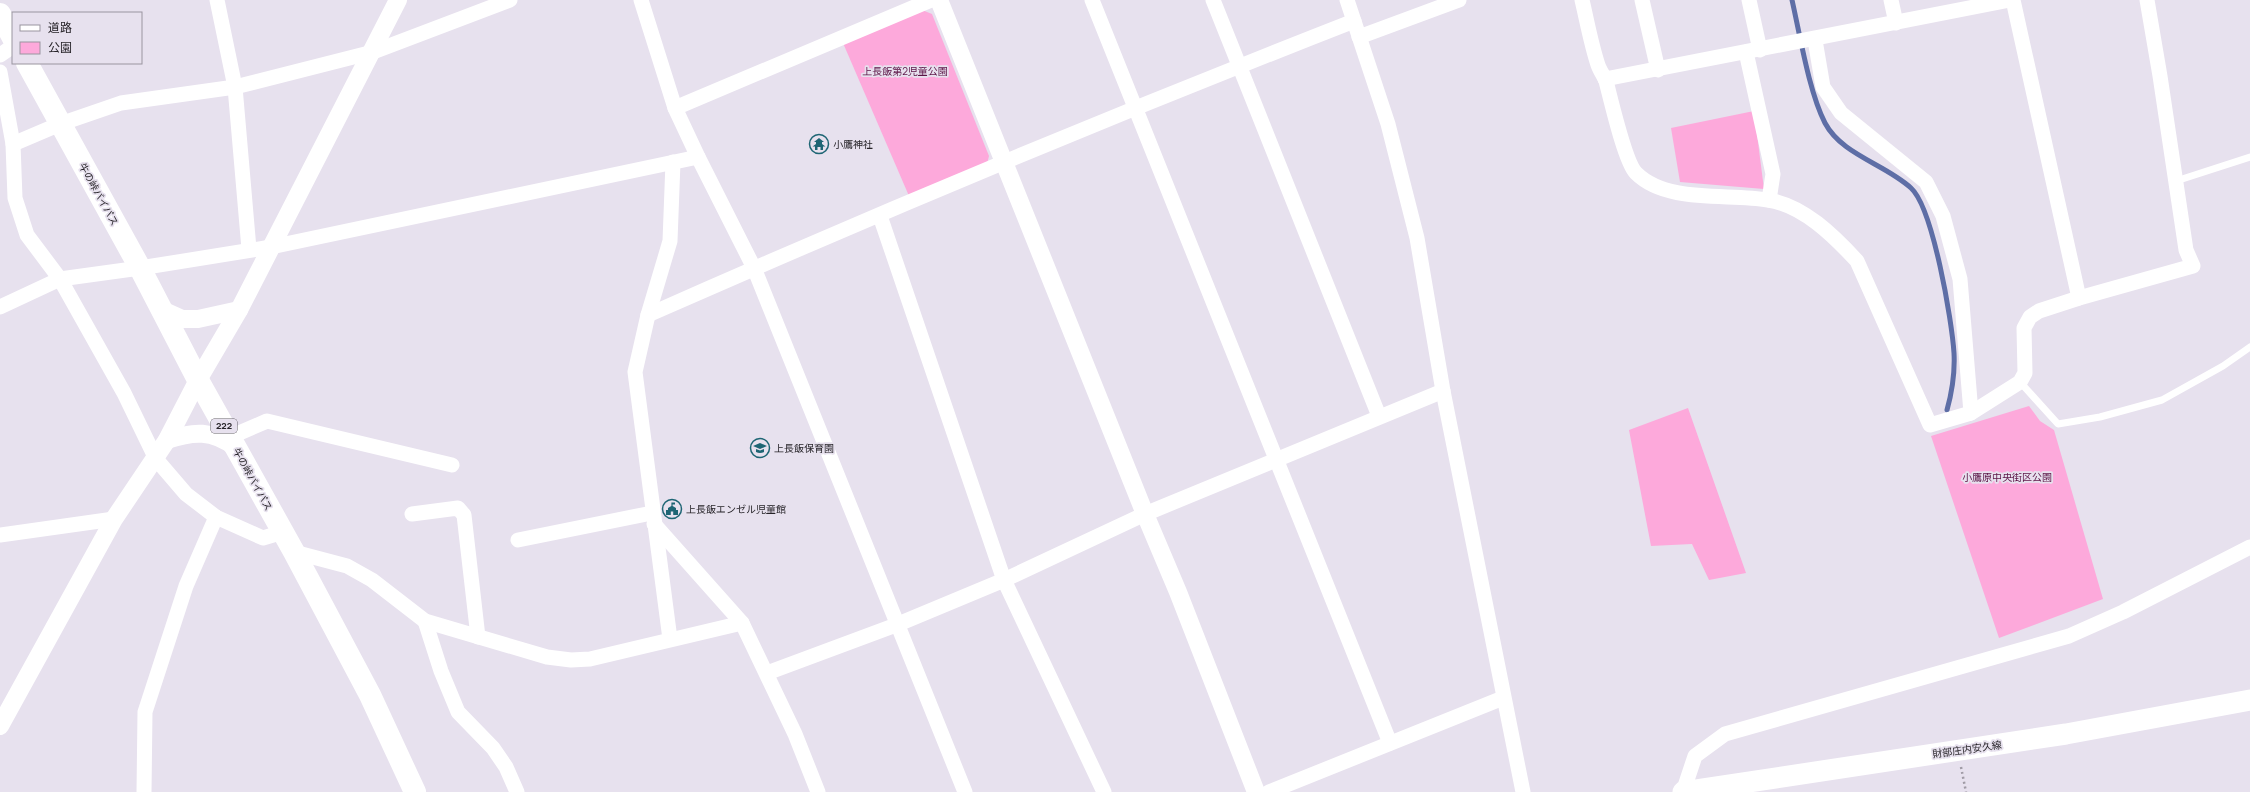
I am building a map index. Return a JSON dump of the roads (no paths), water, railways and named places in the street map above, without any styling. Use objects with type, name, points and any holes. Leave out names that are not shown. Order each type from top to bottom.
[{"type":"highway","points":[[0,14],[12,36]]},
{"type":"highway","name":"牛の峠バイパス","points":[[28,64],[140,268],[198,380],[294,552],[370,694],[415,792]]},
{"type":"main road","name":"財部庄内安久線","points":[[1683,792],[2066,734],[2250,700]]},
{"type":"street","points":[[217,0],[235,87],[249,250]]},
{"type":"street","points":[[0,726],[114,518],[156,459],[198,380],[239,310],[373,52],[398,0]]},
{"type":"street","points":[[13,144],[60,124],[121,103],[235,87],[373,52],[510,0]]},
{"type":"street","points":[[641,0],[675,108],[754,268],[896,625],[965,792]]},
{"type":"street","points":[[675,108],[931,0]]},
{"type":"street","points":[[939,0],[1144,514],[1178,592],[1256,792]]},
{"type":"street","points":[[1092,0],[1390,743]]},
{"type":"street","points":[[1213,0],[1379,416]]},
{"type":"street","points":[[1346,0],[1388,124],[1417,238],[1443,391],[1503,698],[1523,792]]},
{"type":"street","points":[[1359,37],[1459,0]]},
{"type":"street","points":[[1582,0],[1599,66],[1605,79],[1622,138],[1635,172],[1650,184],[1685,194],[1769,200],[1797,210],[1837,240],[1857,261],[1930,425],[1971,413],[2020,382],[2025,373],[2024,328],[2030,317],[2039,311],[2079,298],[2194,266],[2186,250],[2147,0]]},
{"type":"street","points":[[1642,0],[1658,70]]},
{"type":"street","points":[[1749,0],[1753,51],[1773,174],[1769,200]]},
{"type":"street","points":[[1891,0],[1896,23]]},
{"type":"street","points":[[1605,79],[1815,40],[2010,0]]},
{"type":"street","points":[[2013,0],[2079,298]]},
{"type":"street","points":[[648,315],[754,268],[1003,163],[1239,66],[1354,22]]},
{"type":"street","points":[[1815,40],[1823,87],[1841,113],[1926,182],[1943,216],[1960,279],[1971,413]]},
{"type":"street","points":[[0,55],[12,47]]},
{"type":"street","points":[[0,72],[13,144],[15,198],[27,235],[60,279],[124,393],[156,459],[186,494],[216,517],[263,538],[283,532]]},
{"type":"street","points":[[0,307],[60,279],[271,247],[698,157]]},
{"type":"street","points":[[670,639],[653,519],[636,372],[648,315],[670,241],[673,162]]},
{"type":"street","points":[[880,216],[1004,580],[1104,792]]},
{"type":"street","points":[[162,310],[182,319],[198,319],[239,310]]},
{"type":"street","points":[[767,673],[896,625],[1004,580],[1144,514],[1379,416],[1443,391]]},
{"type":"street","points":[[167,440],[186,434],[203,434],[221,437],[232,442],[267,422],[452,465]]},
{"type":"street","points":[[412,514],[458,508],[464,515],[478,637]]},
{"type":"street","points":[[144,792],[145,712],[186,586],[216,517]]},
{"type":"street","points":[[0,535],[114,518]]},
{"type":"street","points":[[518,540],[653,519]]},
{"type":"street","points":[[653,519],[742,623],[767,673],[818,792]]},
{"type":"street","points":[[1683,792],[1695,756],[1724,734],[2069,636],[2123,612],[2250,547]]},
{"type":"street","points":[[294,552],[324,559],[353,570],[372,580],[425,621],[547,656],[571,660],[590,660],[670,639],[742,623]]},
{"type":"street","points":[[425,621],[441,671],[458,712],[493,748],[506,767],[517,792]]},
{"type":"street","points":[[1269,792],[1503,698]]},
{"type":"lane","points":[[2176,181],[2250,157]]},
{"type":"lane","points":[[2020,382],[2058,424],[2072,422],[2100,417],[2162,400],[2222,366],[2250,347]]},
{"type":"waterway","points":[[1792,0],[1814,96],[1825,123],[1842,143],[1889,172],[1911,188],[1919,200],[1927,218],[1940,266],[1950,317],[1954,353],[1954,375],[1947,410]]},
{"type":"place","name":"小鷹神社","points":[[819,144]]},
{"type":"place","name":"上長飯保育園","points":[[760,448]]},
{"type":"place","name":"上長飯エンゼル児童館","points":[[672,509]]},
{"type":"park label","name":"上長飯第2児童公園","points":[[905,71]]},
{"type":"park label","name":"小鷹原中央街区公園","points":[[2007,477]]}]
